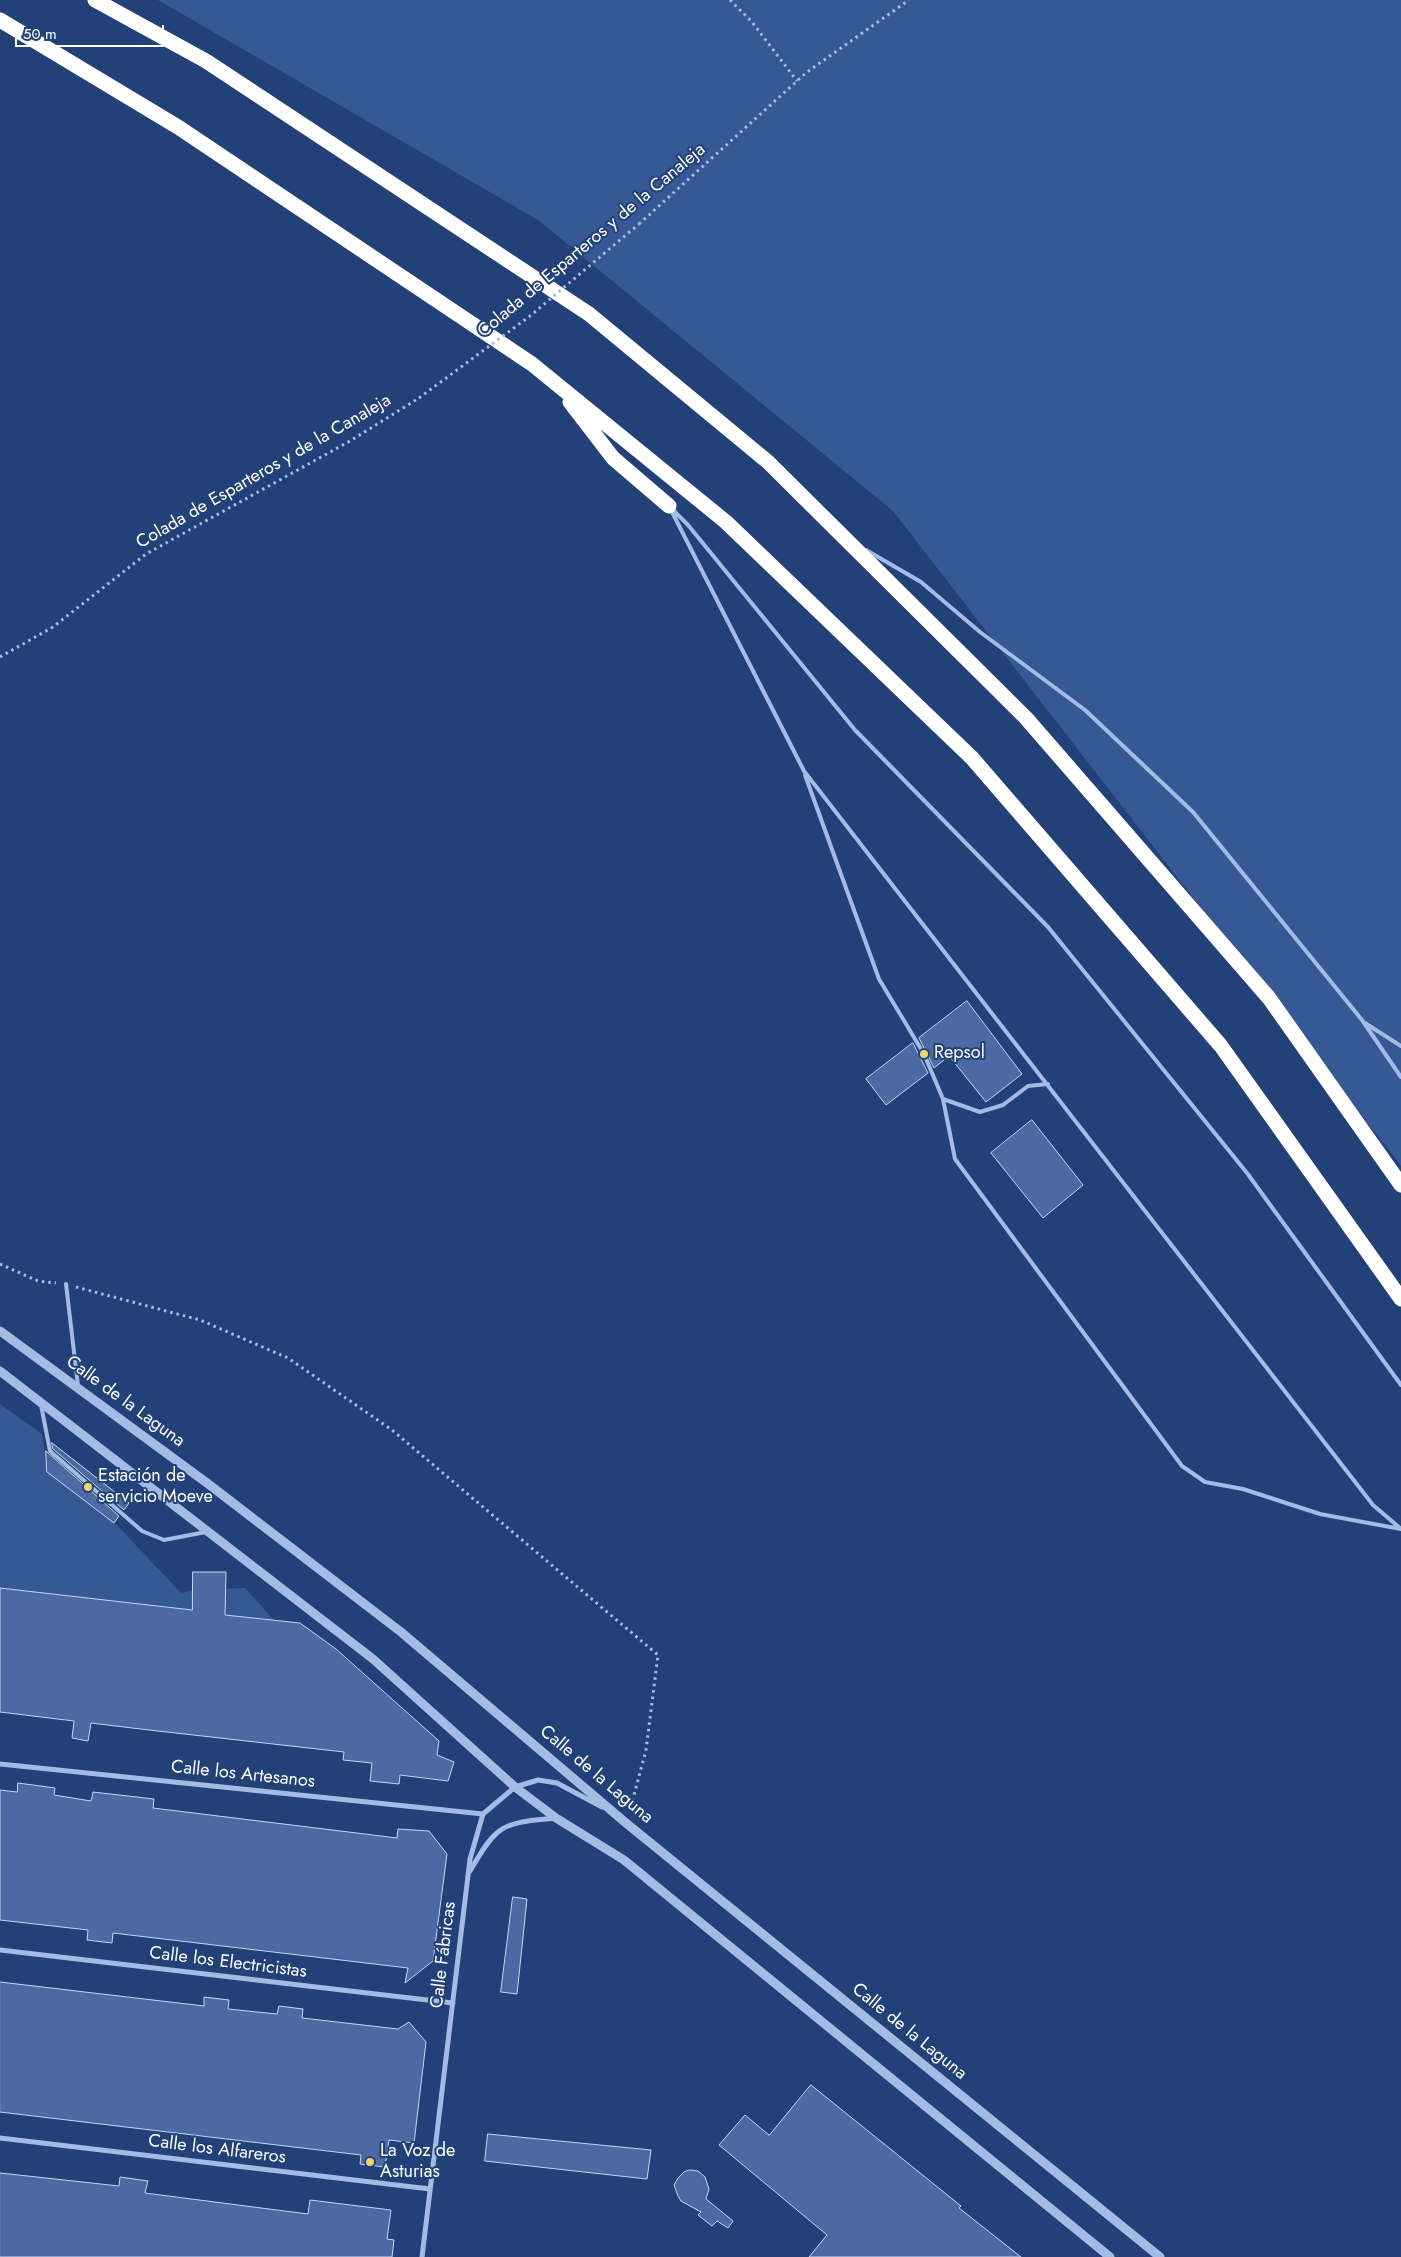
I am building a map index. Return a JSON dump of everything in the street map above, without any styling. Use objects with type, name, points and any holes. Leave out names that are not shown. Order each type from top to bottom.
[{"type":"highway","points":[[95,0],[206,61],[589,314],[768,462],[1026,718],[1269,998],[1401,1185]]},
{"type":"highway","points":[[0,20],[178,127],[524,359],[554,381],[726,522],[972,758],[1221,1046],[1401,1299]]},
{"type":"highway","points":[[554,381],[613,458],[669,506]]},
{"type":"street","name":"Calle de la Laguna","points":[[0,1331],[206,1483],[401,1632],[623,1820],[1160,2257]]},
{"type":"street","points":[[0,1371],[373,1659],[515,1787],[556,1818],[624,1860],[1110,2257]]},
{"type":"street","points":[[0,1375],[16,1384]]},
{"type":"street","name":"Calle los Artesanos","points":[[0,1764],[483,1814]]},
{"type":"street","points":[[483,1814],[515,1787],[538,1780],[557,1783],[623,1820]]},
{"type":"street","name":"Calle Fábricas","points":[[422,2257],[470,1858],[483,1814]]},
{"type":"street","points":[[468,1873],[499,1831],[517,1823],[556,1818]]},
{"type":"street","name":"Calle los Electricistas","points":[[0,1950],[453,2003]]},
{"type":"street","name":"Calle los Alfareros","points":[[0,2138],[430,2189]]},
{"type":"lane","points":[[669,506],[804,771],[879,978],[924,1054],[943,1100],[955,1159],[1182,1466],[1205,1482],[1244,1489],[1320,1514],[1401,1529]]},
{"type":"lane","points":[[669,506],[688,525],[855,730],[1048,927],[1248,1173],[1401,1385]]},
{"type":"lane","points":[[844,537],[921,582],[980,632],[1085,710],[1193,812],[1362,1020],[1401,1077]]},
{"type":"lane","points":[[804,771],[1373,1505],[1401,1529]]},
{"type":"lane","points":[[1362,1020],[1401,1046]]},
{"type":"lane","points":[[943,1100],[980,1112],[1003,1105],[1028,1086],[1048,1084]]},
{"type":"lane","points":[[66,1284],[78,1387]]},
{"type":"lane","points":[[41,1403],[50,1451],[142,1531],[164,1540],[208,1532]]},
{"type":"path","points":[[730,0],[752,22],[797,81]]},
{"type":"path","name":"Colada de Esparteros y de la Canaleja","points":[[0,657],[52,627],[146,554],[350,440],[419,398],[530,316],[639,224],[797,81],[908,0]]},
{"type":"path","points":[[0,1264],[38,1281],[66,1284],[200,1320],[288,1358],[392,1430],[658,1655],[646,1750],[623,1820]]},
{"type":"shaded area","points":[[158,0],[1401,0],[1401,1166],[893,511],[538,220]]},
{"type":"shaded area","points":[[0,1404],[42,1434],[47,1468],[115,1523],[181,1593],[192,1590],[245,1588],[275,1621],[0,1588]]},
{"type":"building","points":[[967,1001],[1022,1074],[986,1102],[949,1056],[934,1068],[919,1038]]},
{"type":"building","points":[[913,1043],[928,1073],[886,1105],[866,1079]]},
{"type":"building","points":[[1032,1120],[1083,1185],[1043,1218],[991,1153]]},
{"type":"building","points":[[52,1443],[129,1503],[124,1510],[53,1449]]},
{"type":"building","points":[[46,1451],[119,1516],[114,1523],[47,1472]]},
{"type":"building","points":[[193,1572],[226,1572],[225,1615],[300,1623],[336,1649],[439,1741],[437,1755],[454,1762],[448,1781],[400,1775],[399,1784],[370,1781],[372,1763],[343,1760],[344,1752],[91,1723],[88,1741],[72,1738],[74,1721],[0,1712],[0,1588],[192,1610]]},
{"type":"building","points":[[18,1783],[55,1788],[54,1795],[91,1801],[93,1792],[154,1799],[153,1808],[397,1838],[398,1829],[429,1831],[447,1854],[433,1961],[405,1983],[408,1968],[113,1933],[112,1943],[87,1940],[88,1930],[0,1920],[0,1790],[17,1792]]},
{"type":"building","points":[[513,1897],[527,1899],[517,1994],[501,1992]]},
{"type":"building","points":[[0,1982],[204,2006],[204,1997],[229,2000],[228,2009],[277,2014],[279,2006],[303,2009],[302,2018],[398,2029],[409,2022],[426,2042],[414,2143],[389,2140],[385,2167],[360,2164],[361,2155],[0,2112]]},
{"type":"building","points":[[811,2085],[1021,2257],[809,2257],[827,2235],[719,2145],[745,2115],[769,2135]]},
{"type":"building","points":[[488,2134],[651,2150],[647,2179],[485,2161]]},
{"type":"building","points":[[690,2170],[698,2171],[705,2177],[709,2189],[706,2199],[733,2221],[728,2228],[717,2221],[712,2226],[698,2215],[701,2212],[681,2201],[674,2185],[684,2172]]},
{"type":"building","points":[[0,2173],[119,2186],[120,2177],[148,2181],[145,2193],[308,2214],[310,2200],[391,2210],[387,2239],[394,2240],[392,2257],[0,2257]]},
{"type":"place","name":"Repsol","points":[[924,1054]]},
{"type":"place","name":"Estación de servicio Moeve","points":[[88,1487]]},
{"type":"place","name":"La Voz de Asturias","points":[[370,2162]]}]
